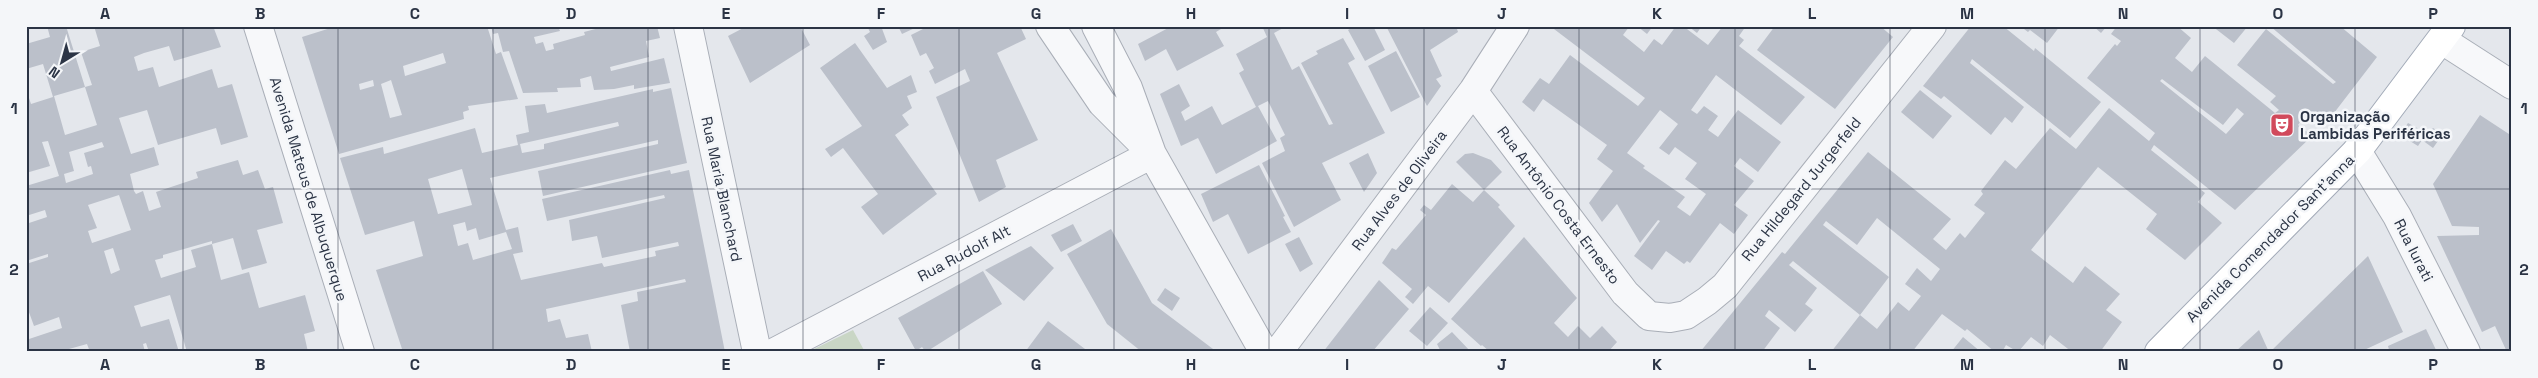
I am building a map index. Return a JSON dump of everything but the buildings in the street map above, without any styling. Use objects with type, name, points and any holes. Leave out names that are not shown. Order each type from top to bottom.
[{"type":"main road","name":"Avenida Comendador Sant'anna","points":[[2159,352],[2357,151],[2446,33]]},
{"type":"street","name":"Avenida Mateus de Albuquerque","points":[[258,26],[360,352]]},
{"type":"street","name":"Rua Maria Blanchard","points":[[688,26],[757,352]]},
{"type":"street","points":[[1050,26],[1102,103],[1152,154]]},
{"type":"street","points":[[1096,26],[1128,88],[1152,154],[1264,352]]},
{"type":"street","name":"Rua Hildegard Jurgerfeld","points":[[1649,316],[1670,318],[1686,315],[1707,301],[1724,286],[1932,26]]},
{"type":"street","name":"Rua Alves de Oliveira","points":[[1278,352],[1473,91],[1511,29]]},
{"type":"street","points":[[2446,33],[2512,85]]},
{"type":"street","name":"Rua Antônio Costa Ernesto","points":[[1473,91],[1625,292],[1649,316]]},
{"type":"street","name":"Rua Iurati","points":[[2357,151],[2397,216],[2466,352]]},
{"type":"street","name":"Rua Rudolf Alt","points":[[775,352],[1152,154]]},
{"type":"green space","points":[[853,330],[865,352],[808,352]]},
{"type":"place","name":"Organização Lambidas Periféricas","points":[[2282,125]]}]
